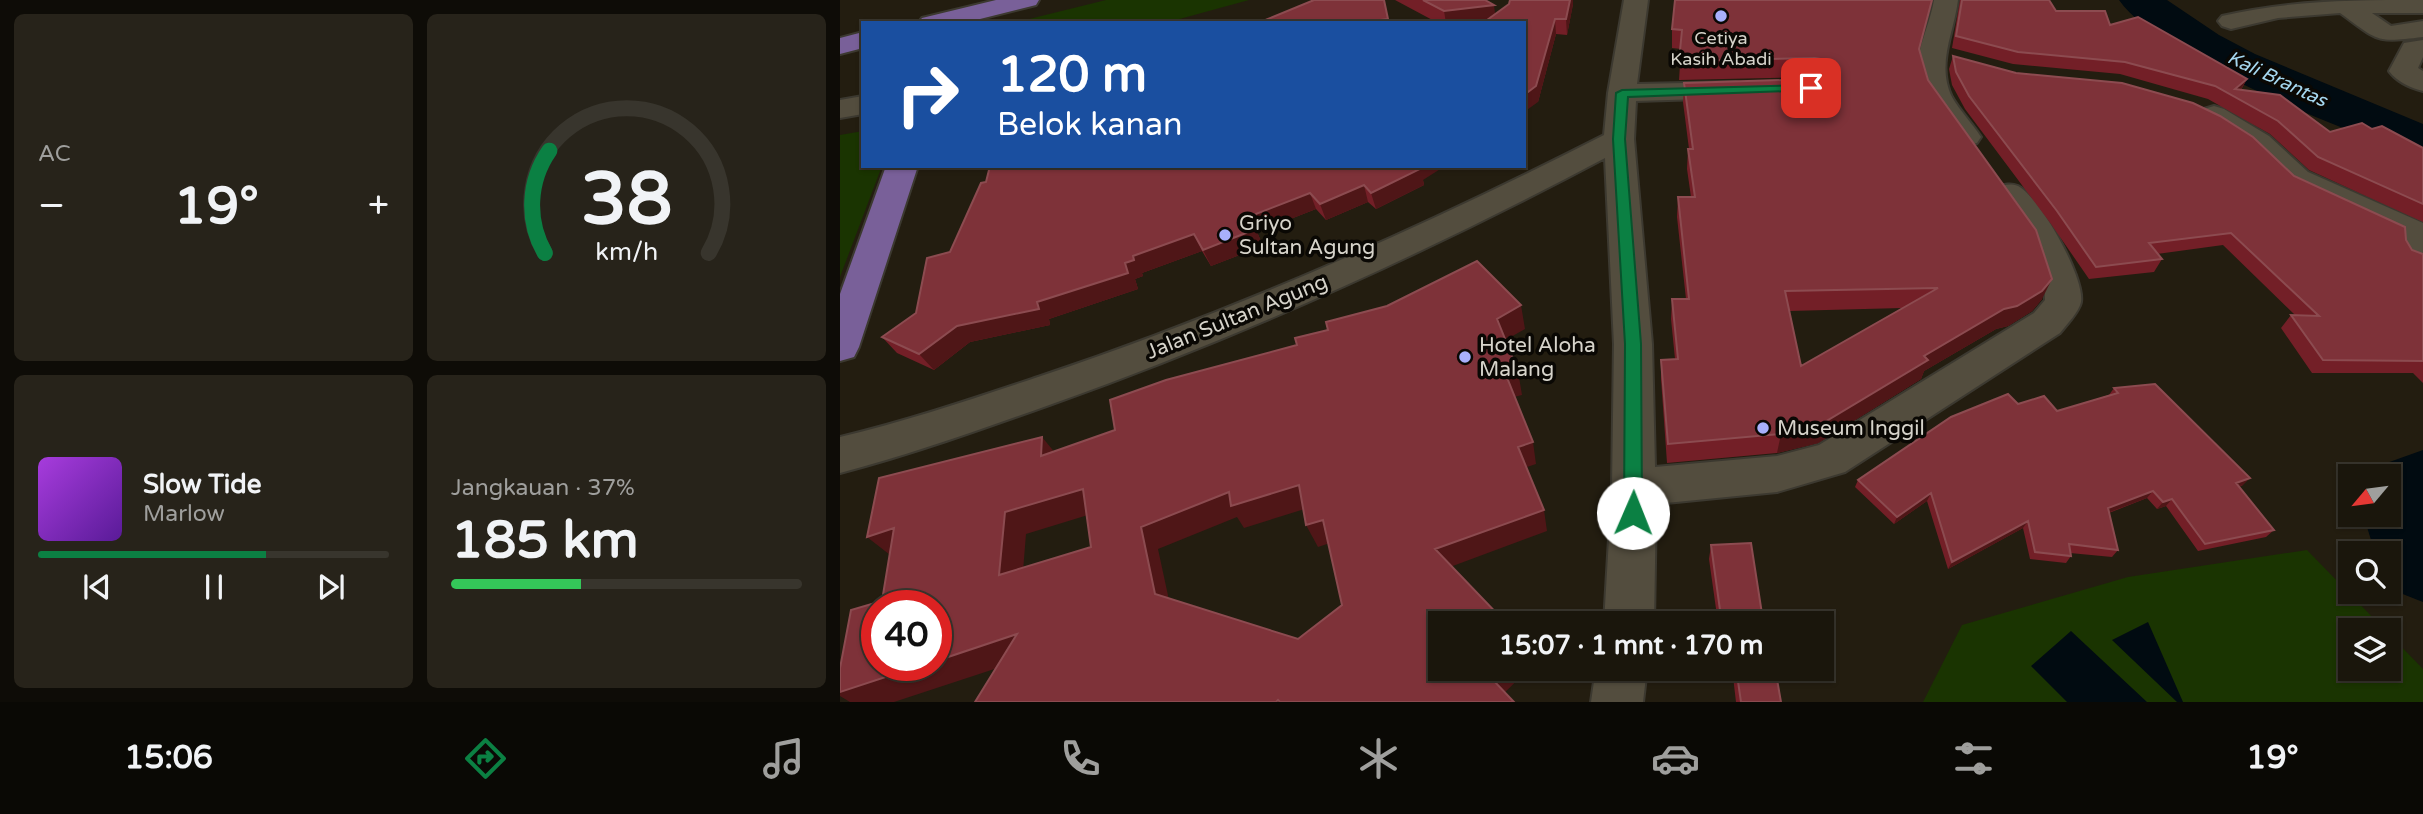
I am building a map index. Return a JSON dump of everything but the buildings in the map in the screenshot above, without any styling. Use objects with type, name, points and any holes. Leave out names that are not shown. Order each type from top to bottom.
[{"type":"main road","points":[[945,21],[1027,0]]},
{"type":"main road","points":[[840,46],[861,41]]},
{"type":"main road","points":[[840,347],[901,168]]},
{"type":"street","points":[[1629,611],[1634,488],[1625,337],[1619,139],[1622,93],[1636,0]]},
{"type":"street","points":[[1634,488],[1777,474],[1830,460],[2047,323],[2063,303],[2062,277],[2030,223],[1990,168],[1951,95],[1931,69],[1946,57],[1946,0]]},
{"type":"street","points":[[2231,21],[2258,6],[2423,6]]},
{"type":"street","points":[[2346,6],[2385,34],[2423,29]]},
{"type":"street","points":[[2423,48],[2413,49],[2403,71],[2423,83]]},
{"type":"street","points":[[1622,93],[1759,89]]},
{"type":"street","points":[[2189,104],[2224,120],[2258,142],[2297,179],[2413,232],[2415,253]]},
{"type":"street","points":[[840,109],[861,105]]},
{"type":"street","points":[[2234,108],[2258,142]]},
{"type":"street","name":"Jalan Sultan Agung","points":[[840,455],[901,440],[1127,362],[1303,292],[1481,219],[1619,139]]},
{"type":"street","points":[[1617,702],[1620,681]]},
{"type":"green space","points":[[1106,0],[1249,0],[1172,21],[1021,21]]},
{"type":"green space","points":[[861,131],[861,168],[881,168],[840,277],[840,135]]},
{"type":"green space","points":[[2307,550],[2338,582],[2338,604],[2360,604],[2373,618],[2338,618],[2338,681],[2401,681],[2401,646],[2423,669],[2423,702],[1923,702],[1962,625],[2128,577]]},
{"type":"shaded area","points":[[2148,622],[2183,702],[2177,702],[2112,640]]},
{"type":"shaded area","points":[[2071,631],[2147,702],[2067,702],[2031,666]]},
{"type":"waterway","name":"Kali Brantas","points":[[2140,0],[2170,23],[2238,63],[2313,98],[2423,142]]},
{"type":"waterway","name":"Kali Brantas","points":[[2423,482],[2408,488],[2401,511],[2415,554],[2423,565]]},
{"type":"place","name":"Cetiya Kasih Abadi","points":[[1721,16]]},
{"type":"place","name":"Griyo Sultan Agung","points":[[1225,235]]},
{"type":"place","name":"Hotel Aloha Malang","points":[[1465,357]]},
{"type":"place","name":"Museum Inggil","points":[[1763,428]]},
{"type":"route","points":[[1633,513],[1633,344],[1619,139],[1622,93],[1811,88]]}]
